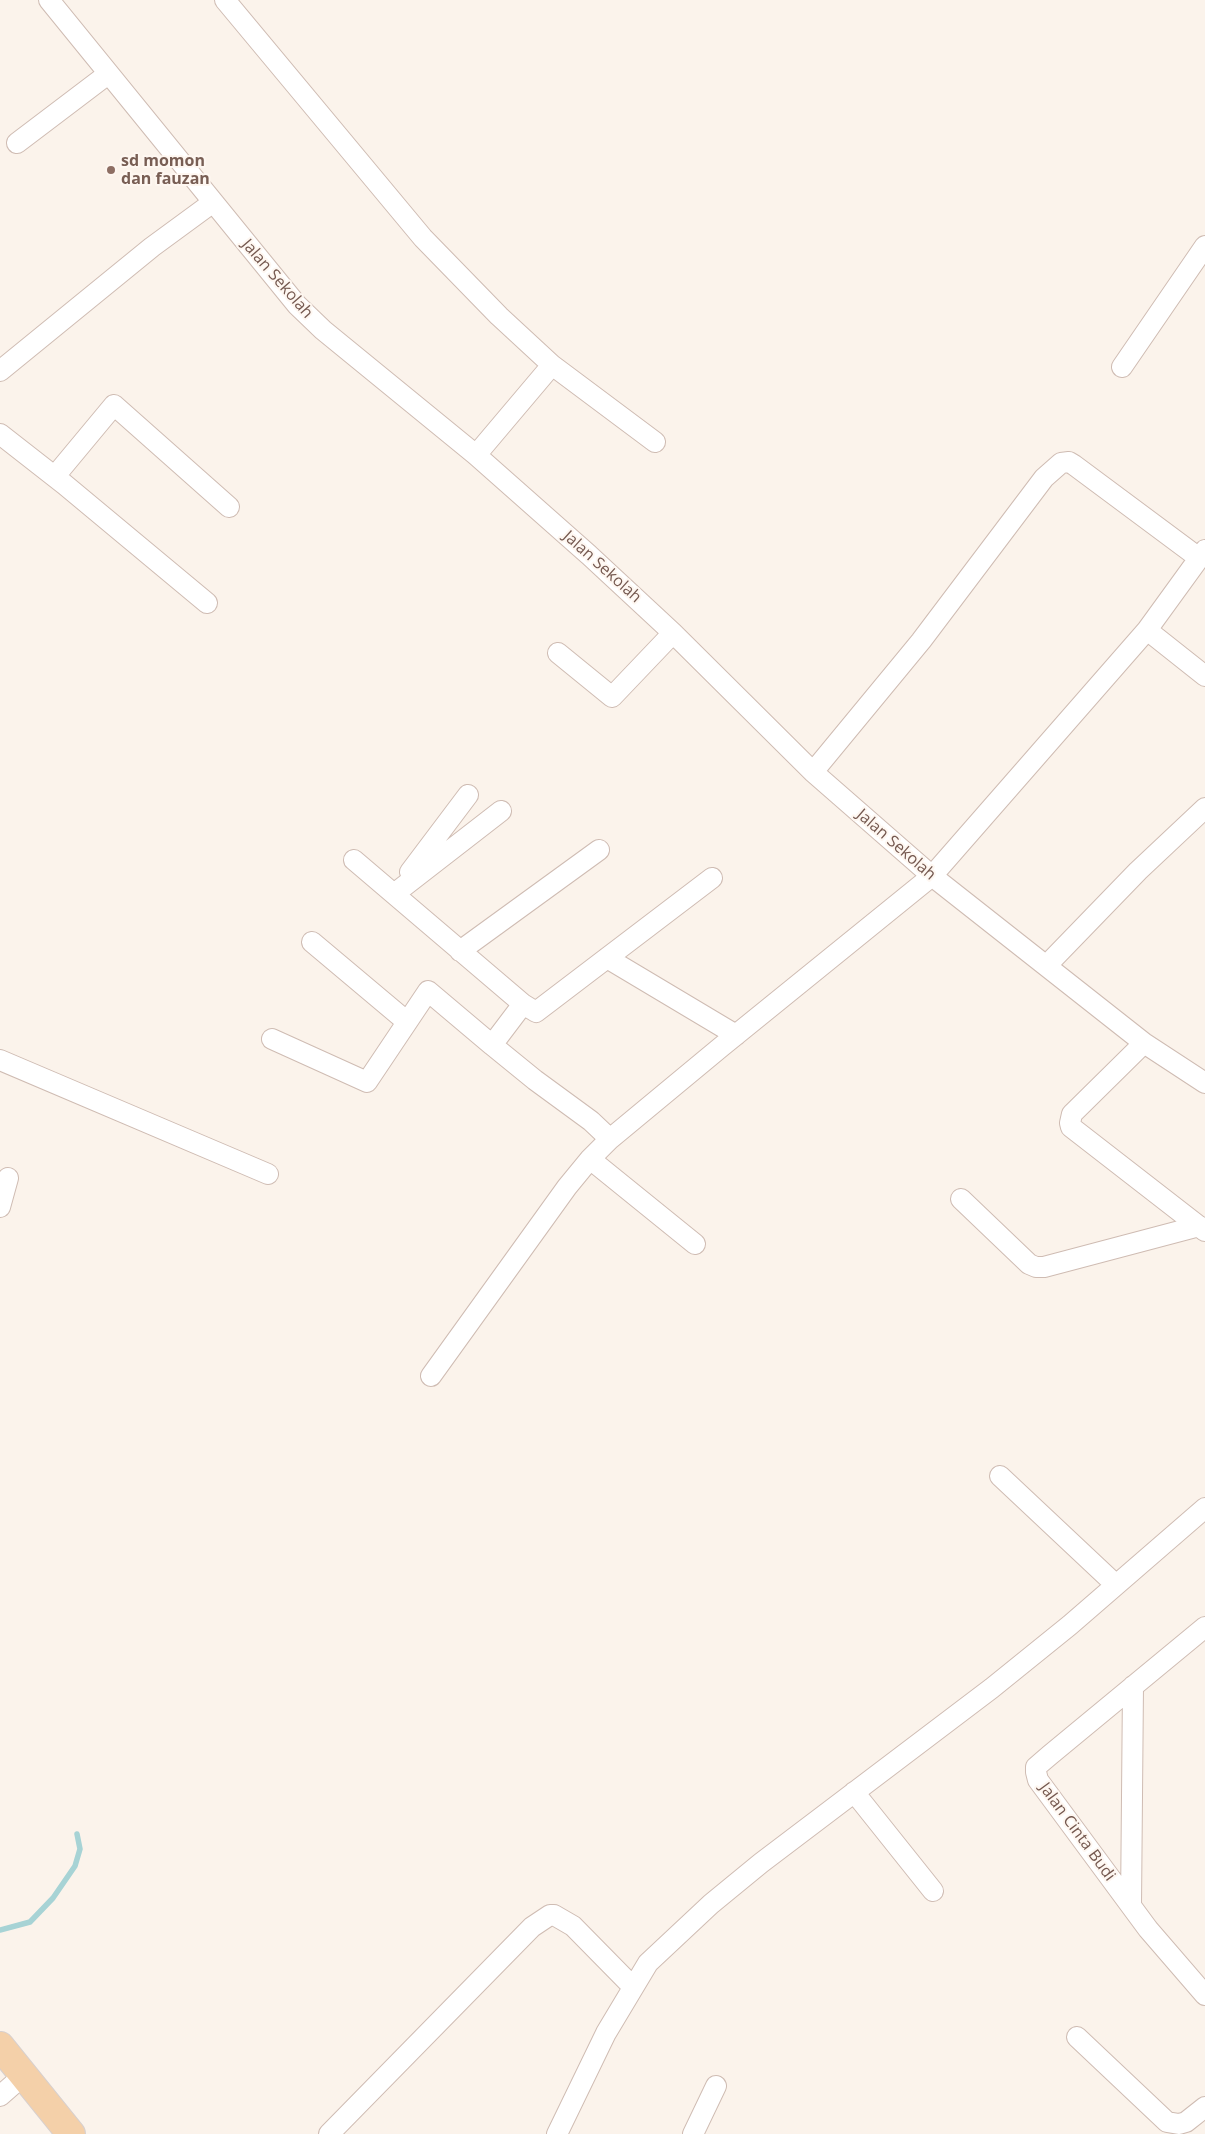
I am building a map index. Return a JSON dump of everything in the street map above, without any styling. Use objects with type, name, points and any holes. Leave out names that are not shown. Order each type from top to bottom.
[{"type":"main road","points":[[0,2046],[71,2134]]},
{"type":"street","name":"Jalan Sekolah","points":[[49,0],[296,305],[323,330],[476,456],[589,555],[673,633],[813,772],[932,876],[1047,964],[1144,1043],[1205,1083]]},
{"type":"street","points":[[225,0],[423,238],[499,316],[552,365],[655,442]]},
{"type":"street","points":[[17,143],[108,74]]},
{"type":"street","points":[[0,371],[152,247],[212,202]]},
{"type":"street","points":[[1122,367],[1205,246]]},
{"type":"street","points":[[476,456],[552,365]]},
{"type":"street","points":[[55,476],[114,405],[228,508]]},
{"type":"street","points":[[0,434],[55,476],[207,604]]},
{"type":"street","points":[[431,1376],[567,1187],[590,1159],[610,1139],[932,876],[1147,630],[1202,554],[1074,465],[1069,462],[1061,463],[1044,478],[921,641],[813,772]]},
{"type":"street","points":[[1147,630],[1205,676]]},
{"type":"street","points":[[558,653],[612,697],[673,633]]},
{"type":"street","points":[[394,894],[468,795]]},
{"type":"street","points":[[1047,964],[1138,871],[1205,808]]},
{"type":"street","points":[[394,894],[501,811]]},
{"type":"street","points":[[460,950],[599,850]]},
{"type":"street","points":[[354,860],[523,1004],[536,1012],[712,878]]},
{"type":"street","points":[[312,942],[406,1021]]},
{"type":"street","points":[[607,958],[736,1036]]},
{"type":"street","points":[[272,1039],[367,1082],[406,1021],[428,991],[535,1080],[592,1121],[610,1139]]},
{"type":"street","points":[[492,1045],[523,1004]]},
{"type":"street","points":[[1144,1043],[1072,1114],[1070,1123],[1072,1127],[1202,1228]]},
{"type":"street","points":[[0,1060],[268,1174]]},
{"type":"street","points":[[590,1159],[694,1244]]},
{"type":"street","points":[[0,1207],[8,1178]]},
{"type":"street","points":[[961,1199],[1029,1264],[1036,1267],[1044,1267],[1202,1228]]},
{"type":"street","points":[[1000,1476],[1116,1585]]},
{"type":"street","points":[[557,2134],[606,2033],[648,1963],[711,1904],[854,1792],[992,1688],[1205,1508]]},
{"type":"street","name":"Jalan Cinta Budi","points":[[1205,1627],[1036,1767],[1038,1780],[1131,1906],[1205,1995]]},
{"type":"street","points":[[1131,1906],[1133,1686]]},
{"type":"street","points":[[854,1792],[933,1891]]},
{"type":"street","points":[[329,2134],[532,1927],[550,1915],[554,1915],[573,1926],[633,1986]]},
{"type":"street","points":[[1077,2037],[1167,2122],[1179,2124],[1186,2122],[1205,2108]]},
{"type":"street","points":[[0,2096],[24,2075]]},
{"type":"street","points":[[694,2134],[716,2086]]},
{"type":"waterway","points":[[0,1930],[30,1922],[53,1898],[75,1866],[80,1849],[77,1834]]},
{"type":"place","name":"sd momon dan fauzan","points":[[111,170]]}]
